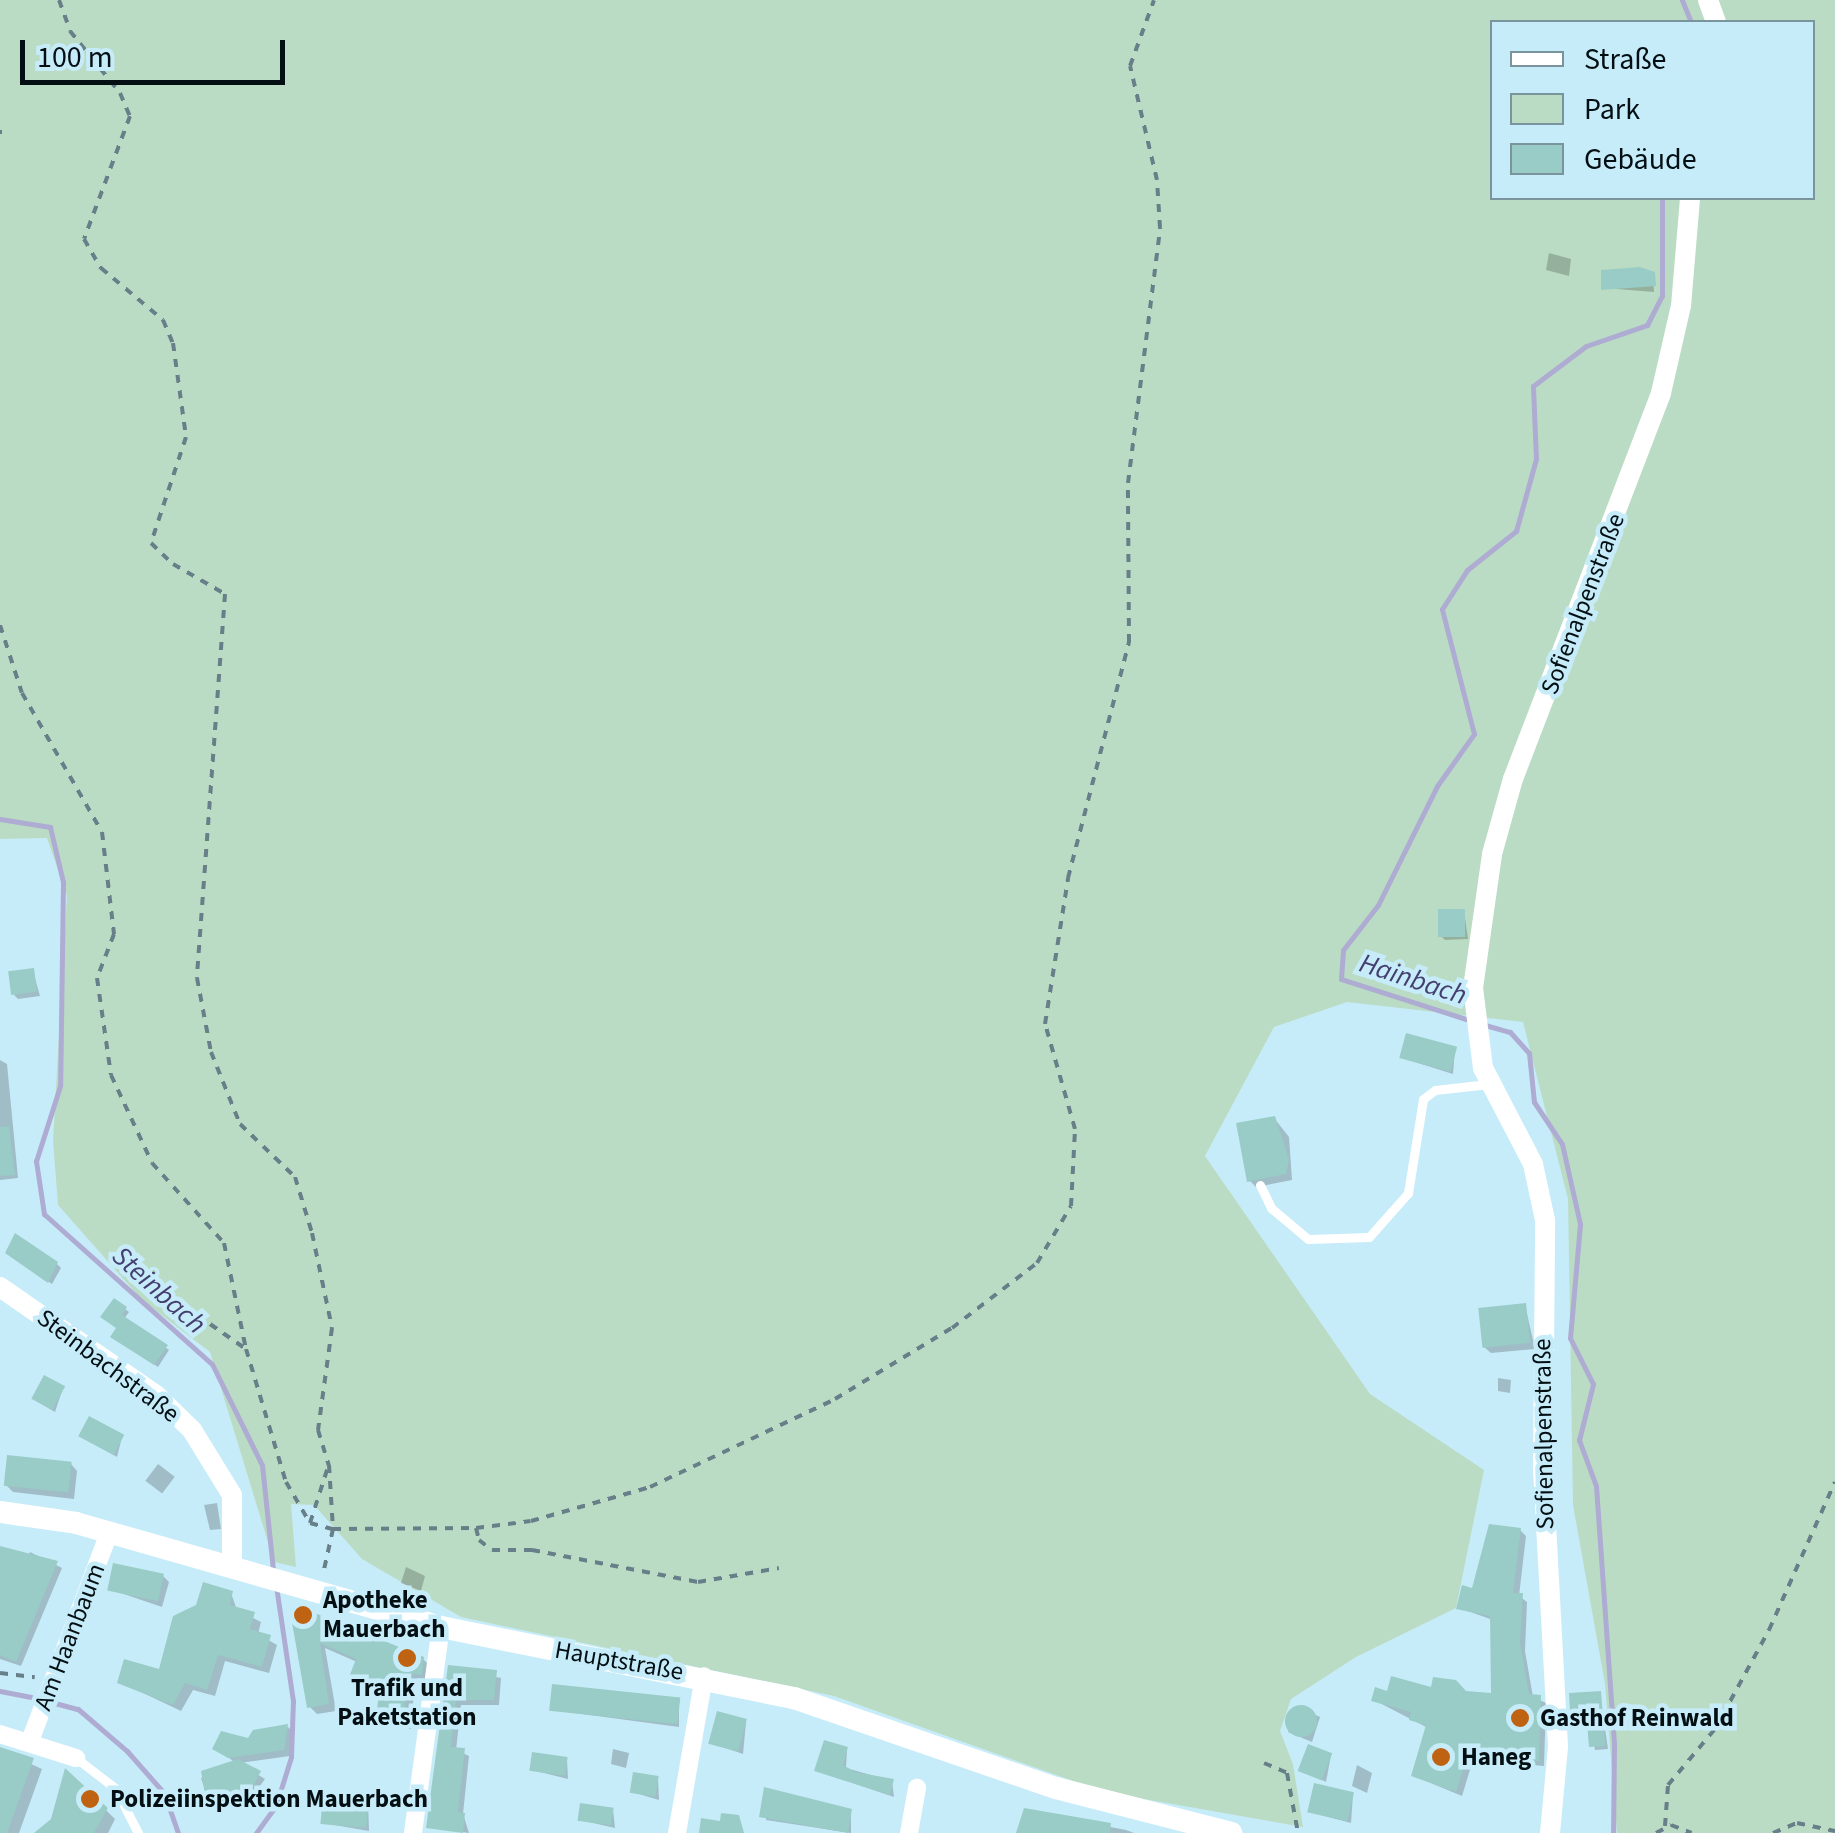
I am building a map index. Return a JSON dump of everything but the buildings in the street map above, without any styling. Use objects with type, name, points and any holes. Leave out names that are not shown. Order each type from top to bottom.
[{"type":"main road","name":"Hauptstraße","points":[[0,1512],[110,1532],[441,1627],[704,1676],[794,1698],[1056,1788],[1189,1829],[1231,1833]]},
{"type":"street","name":"Sofienalpenstraße","points":[[1550,1833],[1558,1746],[1543,1469],[1545,1220],[1533,1164],[1489,1084],[1478,1048],[1473,1010],[1477,948],[1501,816],[1661,393],[1682,306],[1690,200]]},
{"type":"street","name":"Steinbachstraße","points":[[0,1287],[156,1395],[192,1430],[232,1494],[232,1567]]},
{"type":"street","name":"Am Haanbaum","points":[[30,1740],[110,1532]]},
{"type":"street","points":[[413,1833],[441,1627]]},
{"type":"street","points":[[676,1833],[704,1676]]},
{"type":"street","name":"Am Haanbaum","points":[[0,1734],[30,1740],[76,1758]]},
{"type":"street","points":[[909,1833],[917,1788]]},
{"type":"lane","points":[[1260,1185],[1271,1208],[1308,1238],[1369,1237],[1408,1193],[1424,1099],[1435,1090],[1489,1084]]},
{"type":"lane","points":[[76,1758],[116,1788],[138,1833]]},
{"type":"path","points":[[60,0],[70,31],[120,93],[130,116],[84,240],[101,268],[163,320],[173,343],[186,437],[152,543],[225,594],[197,978],[211,1052],[240,1124],[296,1177],[332,1328],[318,1430],[329,1465],[333,1530],[319,1593]]},
{"type":"path","points":[[0,624],[22,693],[102,832],[114,934],[97,978],[111,1075],[152,1163],[224,1243],[246,1349],[286,1482],[310,1523],[333,1530],[476,1528],[531,1521],[650,1487],[835,1399],[952,1328],[1037,1263],[1071,1206],[1075,1129],[1045,1024],[1068,878],[1129,642],[1128,483],[1160,228],[1157,180],[1130,66],[1154,0]]},
{"type":"path","points":[[196,1314],[246,1349]]},
{"type":"path","points":[[310,1523],[329,1465]]},
{"type":"path","points":[[1656,1833],[1665,1826],[1668,1785],[1724,1713],[1835,1482]]},
{"type":"path","points":[[476,1528],[478,1540],[492,1550],[532,1550],[698,1582],[779,1568]]},
{"type":"path","points":[[0,1673],[36,1676]]},
{"type":"path","points":[[1264,1763],[1287,1774],[1298,1833]]},
{"type":"path","points":[[1773,1833],[1789,1823],[1835,1831]]},
{"type":"path","points":[[1665,1826],[1692,1833]]},
{"type":"green space","points":[[0,0],[1835,0],[1835,1833],[1617,1833],[1605,1684],[1573,1505],[1568,1199],[1523,1022],[1347,1002],[1274,1027],[1205,1156],[1370,1394],[1484,1470],[1456,1608],[1356,1657],[1291,1699],[1280,1731],[1293,1764],[1303,1827],[1104,1792],[834,1696],[461,1617],[362,1559],[314,1505],[291,1504],[296,1567],[274,1562],[210,1352],[142,1300],[58,1205],[53,1141],[67,896],[47,838],[0,839]]},
{"type":"waterway","name":"Hainbach","points":[[1682,0],[1690,20]]},
{"type":"waterway","name":"Hainbach","points":[[1469,1020],[1341,979],[1343,950],[1378,905],[1437,786],[1474,734],[1442,609],[1467,570],[1516,531],[1536,459],[1533,386],[1586,346],[1647,325],[1662,296],[1662,200]]},
{"type":"waterway","name":"Steinbach","points":[[0,819],[50,827],[63,882],[60,1086],[36,1161],[44,1214],[212,1364],[262,1465],[273,1570]]},
{"type":"waterway","name":"Hainbach","points":[[1485,1025],[1510,1032],[1529,1053],[1534,1102],[1562,1144],[1580,1224],[1570,1338],[1593,1384],[1579,1440],[1596,1486],[1614,1744],[1613,1833]]},
{"type":"waterway","name":"Steinbach","points":[[256,1833],[276,1805],[291,1757],[293,1701],[276,1586]]},
{"type":"waterway","points":[[0,1691],[41,1699]]},
{"type":"waterway","points":[[51,1702],[78,1709],[127,1751],[164,1793],[178,1833]]},
{"type":"place","name":"Apotheke Mauerbach","points":[[303,1615]]},
{"type":"place","name":"Trafik und Paketstation","points":[[407,1658]]},
{"type":"place","name":"Gasthof Reinwald","points":[[1520,1718]]},
{"type":"place","name":"Haneg","points":[[1441,1757]]},
{"type":"place","name":"Polizeiinspektion Mauerbach","points":[[90,1799]]}]
